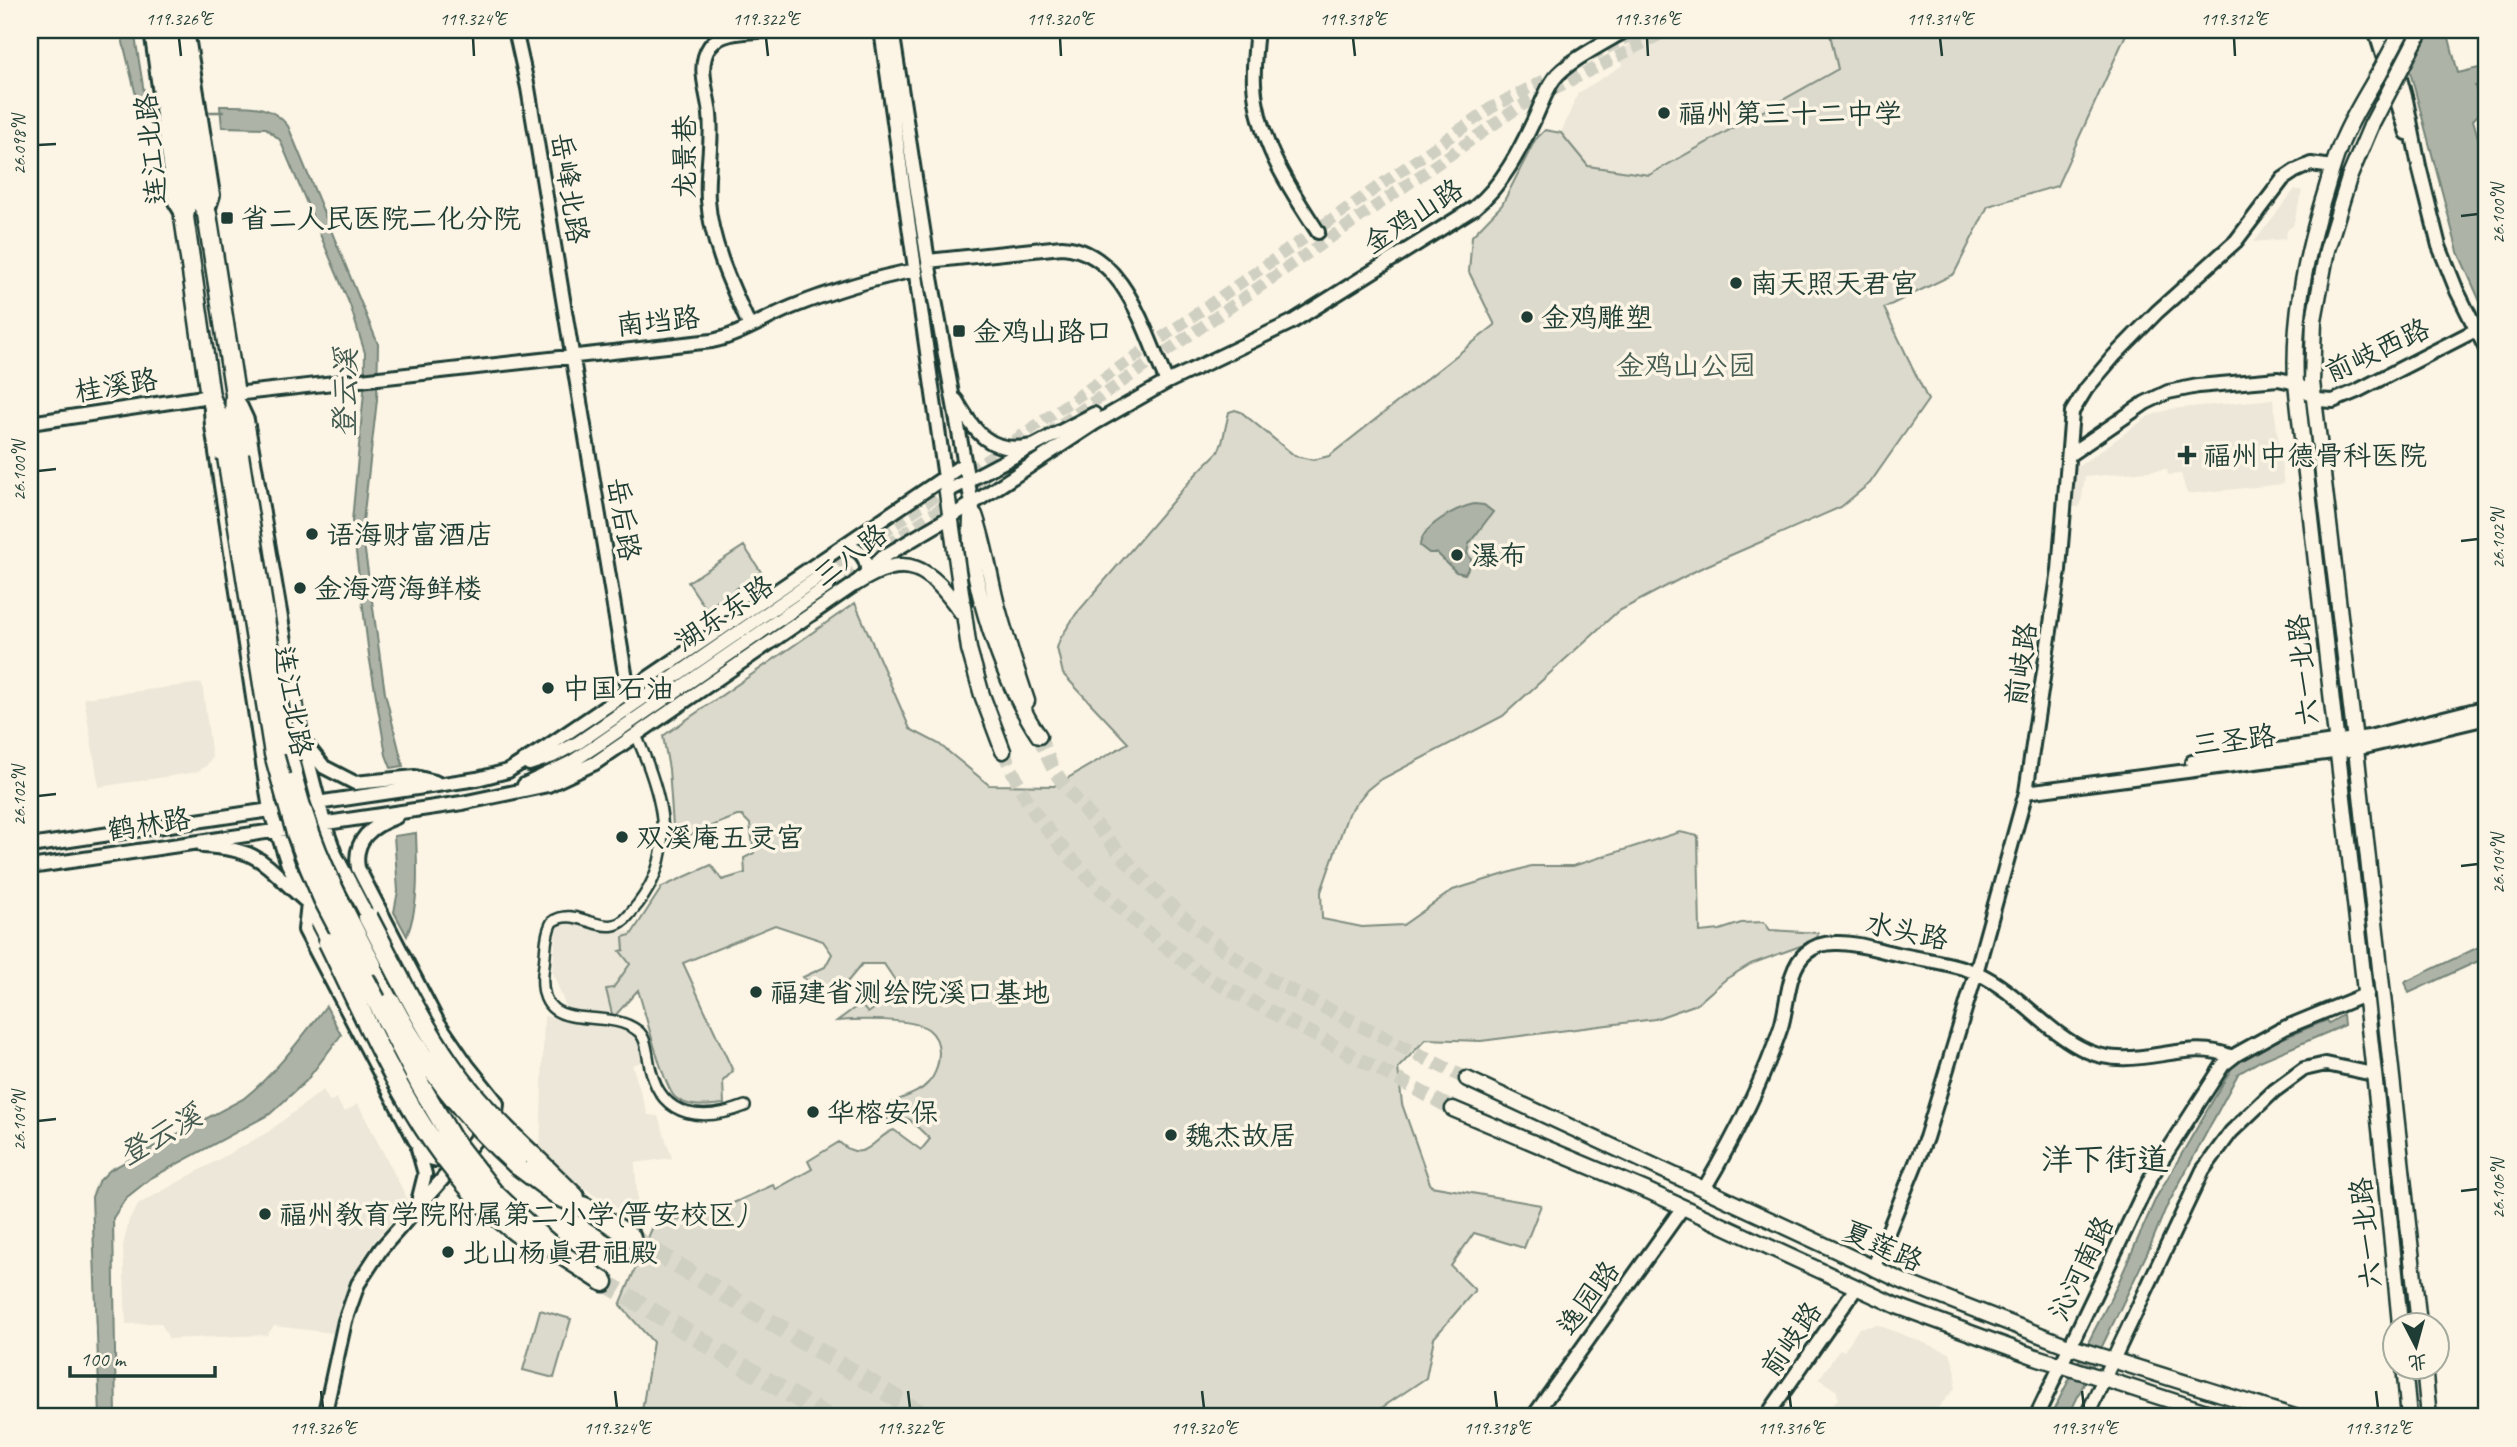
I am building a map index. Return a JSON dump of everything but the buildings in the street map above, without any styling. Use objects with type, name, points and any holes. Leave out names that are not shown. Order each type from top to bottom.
[{"type":"highway","name":"连江北路","points":[[162,30],[186,148],[199,197],[207,214],[235,394],[233,456],[274,754],[296,833],[323,899],[421,1086],[452,1139],[528,1233]]},
{"type":"highway","name":"连江北路","points":[[175,30],[186,148],[187,198],[184,217],[210,396],[233,456],[286,751],[316,851],[334,894],[399,1017],[419,1049],[476,1124],[525,1160],[560,1197],[585,1207],[631,1237]]},
{"type":"highway","points":[[377,920],[411,998],[451,1065],[525,1160]]},
{"type":"highway","points":[[328,942],[405,1096],[437,1150],[478,1199],[502,1222],[528,1233],[604,1282]]},
{"type":"main road","name":"六一北路","points":[[2398,1310],[2367,994],[2336,747],[2296,383],[2294,335],[2309,247],[2333,167],[2350,124],[2402,30]]},
{"type":"main road","name":"六一北路","points":[[2417,1310],[2355,744],[2312,398],[2312,342],[2325,263],[2349,178],[2371,127],[2421,30]]},
{"type":"main road","points":[[947,485],[969,649],[982,695],[1003,751]]},
{"type":"main road","points":[[972,504],[971,542],[988,620],[1015,695],[1039,736]]},
{"type":"main road","points":[[855,584],[881,570],[910,567],[937,581],[964,615]]},
{"type":"main road","name":"夏莲路","points":[[1467,1079],[1873,1269],[1978,1312],[2112,1361],[2295,1417]]},
{"type":"main road","name":"夏莲路","points":[[1453,1109],[1683,1207],[1856,1288],[1960,1330],[2222,1417]]},
{"type":"main road","points":[[2405,1380],[2409,1417]]},
{"type":"main road","points":[[2425,1380],[2429,1417]]},
{"type":"street","points":[[150,30],[175,202],[184,217]]},
{"type":"street","points":[[187,30],[213,195],[207,214]]},
{"type":"street","name":"岳峰北路","points":[[515,30],[528,88],[572,356]]},
{"type":"street","name":"龙景巷","points":[[750,327],[734,290],[711,222],[708,190],[711,125],[703,67],[706,52],[715,40],[727,35],[770,30]]},
{"type":"street","points":[[881,30],[947,485]]},
{"type":"street","points":[[892,30],[928,261],[972,504]]},
{"type":"street","points":[[1256,30],[1254,82],[1264,134],[1280,173],[1318,232]]},
{"type":"street","name":"金鸡山路","points":[[1167,382],[1292,322],[1474,208],[1493,191],[1503,176],[1558,74],[1626,30]]},
{"type":"street","points":[[2375,30],[2398,108],[2419,166]]},
{"type":"street","points":[[2387,30],[2439,246],[2487,351]]},
{"type":"street","name":"前岐路","points":[[1873,1269],[1920,1156],[1976,973],[2027,788],[2059,570],[2072,412],[2092,381],[2150,318],[2236,241],[2283,179],[2311,164],[2333,167]]},
{"type":"street","points":[[928,261],[1062,247],[1087,253],[1106,266],[1125,289],[1167,382],[1140,389],[1045,442],[966,481],[947,485]]},
{"type":"street","name":"南垱路","points":[[235,394],[712,341],[813,299],[878,278],[916,270]]},
{"type":"street","name":"前岐西路","points":[[2069,455],[2145,403],[2168,392],[2198,386],[2284,380],[2296,383],[2312,398],[2333,401],[2350,395],[2476,330]]},
{"type":"street","name":"岳后路","points":[[572,356],[628,691]]},
{"type":"street","name":"三八路","points":[[324,822],[419,809],[548,785],[565,779],[636,735],[855,584],[883,556],[972,504],[1095,423],[1167,382]]},
{"type":"street","points":[[951,393],[975,430],[994,444],[1018,448],[1045,442]]},
{"type":"street","points":[[235,394],[247,420],[301,734],[317,802],[335,854],[359,900],[399,948],[437,1021],[497,1104],[496,1113],[456,1164],[381,1249],[353,1294],[324,1417]]},
{"type":"street","points":[[210,396],[212,426],[270,810],[288,864],[328,942]]},
{"type":"street","name":"桂溪路","points":[[30,423],[210,396]]},
{"type":"street","points":[[947,485],[964,464]]},
{"type":"street","name":"三八路","points":[[30,846],[442,784],[508,771],[606,708],[844,545],[947,485]]},
{"type":"street","points":[[844,545],[853,547],[862,554],[867,563],[867,573]]},
{"type":"street","name":"湖东东路","points":[[504,793],[555,770],[599,744],[825,581],[579,742],[554,755],[508,771]]},
{"type":"street","name":"三圣路","points":[[2355,744],[2487,707]]},
{"type":"street","name":"三圣路","points":[[2027,788],[2336,747],[2487,718]]},
{"type":"street","points":[[301,734],[312,754],[324,767],[349,781],[363,783],[415,777],[442,784]]},
{"type":"street","points":[[636,735],[660,803],[663,842],[657,874],[648,892],[630,914],[617,924],[607,925],[565,916],[552,922],[542,974],[546,997],[550,1005],[562,1014],[622,1024],[639,1032],[643,1037],[653,1081],[663,1099],[673,1109],[713,1115],[745,1106]]},
{"type":"street","points":[[359,900],[352,875],[352,858],[366,833],[377,825],[419,809]]},
{"type":"street","name":"鹤林路","points":[[30,867],[324,822]]},
{"type":"street","points":[[359,844],[358,867],[377,920]]},
{"type":"street","points":[[175,845],[235,848],[246,852],[262,860],[308,903]]},
{"type":"street","points":[[308,903],[306,930],[415,1140],[429,1158],[456,1164]]},
{"type":"street","name":"水头路","points":[[1704,1189],[1732,1140],[1778,1037],[1796,965],[1808,951],[1823,944],[1845,943],[1976,973],[2074,1043],[2105,1058],[2136,1058],[2210,1049],[2232,1057]]},
{"type":"street","name":"沁河南路","points":[[2036,1417],[2160,1162],[2223,1065],[2232,1057],[2284,1028],[2367,994]]},
{"type":"street","points":[[2086,1417],[2203,1170],[2241,1121],[2274,1091],[2304,1069],[2326,1064],[2373,1074]]},
{"type":"street","points":[[415,1140],[425,1174],[416,1209]]},
{"type":"street","name":"逸园路","points":[[1533,1417],[1683,1207]]},
{"type":"street","name":"前岐路","points":[[1766,1417],[1856,1288]]},
{"type":"shaded area","points":[[120,30],[134,30],[146,105],[158,108],[169,118],[150,120],[140,112]]},
{"type":"shaded area","name":"福州第三十二中学","points":[[1657,30],[1829,30],[1838,69],[1649,176],[1588,166],[1561,133],[1578,93],[1623,65],[1617,52]]},
{"type":"shaded area","points":[[2399,30],[2447,30],[2458,73],[2487,66],[2487,83],[2475,86],[2482,111],[2473,120],[2487,169],[2487,317],[2458,252]]},
{"type":"shaded area","points":[[220,106],[257,107],[274,113],[288,126],[378,344],[377,400],[362,530],[385,693],[403,766],[391,768],[386,755],[369,655],[352,521],[365,353],[350,305],[280,140],[266,128],[222,127]]},
{"type":"shaded area","points":[[2295,189],[2302,191],[2293,226],[2288,229],[2285,239],[2254,242]]},
{"type":"shaded area","name":"福州中德骨科医院","points":[[2273,399],[2284,484],[2187,494],[2181,474],[2168,475],[2167,469],[2085,477],[2079,507],[2070,507],[2075,469],[2149,416],[2171,409]]},
{"type":"shaded area","points":[[1474,504],[1484,505],[1493,512],[1469,544],[1467,553],[1472,561],[1465,574],[1456,572],[1437,553],[1429,553],[1420,546],[1426,532],[1433,525],[1458,509]]},
{"type":"shaded area","points":[[202,683],[212,758],[206,766],[197,772],[99,787],[84,698]]},
{"type":"shaded area","points":[[416,833],[416,898],[407,936],[394,912],[398,891],[394,836]]},
{"type":"shaded area","points":[[568,921],[632,932],[624,950],[620,951],[630,964],[613,989],[613,1018],[571,1012],[566,1007],[552,971],[557,927]]},
{"type":"shaded area","points":[[2487,943],[2487,957],[2409,993],[2405,982]]},
{"type":"shaded area","points":[[326,1006],[341,1035],[306,1081],[270,1114],[151,1178],[126,1198],[113,1218],[116,1417],[100,1417],[92,1197],[98,1182],[110,1170],[243,1099],[277,1067]]},
{"type":"shaded area","points":[[2343,1015],[2344,1025],[2260,1061],[2238,1074],[2165,1210],[2068,1417],[2050,1417],[2116,1288],[2156,1198],[2233,1066],[2257,1049],[2327,1020],[2329,1023]]},
{"type":"shaded area","points":[[544,1016],[624,1028],[640,1041],[644,1061],[632,1065],[648,1115],[658,1116],[672,1158],[635,1163],[638,1208],[634,1218],[592,1194],[540,1152]]},
{"type":"shaded area","name":"福州教育学院附属第二小学(晋安校区)","points":[[323,1090],[330,1102],[336,1098],[344,1112],[358,1104],[409,1202],[375,1240],[361,1261],[341,1303],[333,1333],[274,1326],[267,1335],[169,1339],[161,1323],[126,1324],[123,1246],[129,1220],[139,1204],[268,1132]]},
{"type":"shaded area","points":[[1878,1325],[1950,1353],[1956,1372],[1955,1388],[1930,1417],[1851,1417],[1833,1403],[1838,1399],[1837,1391],[1819,1379],[1840,1349],[1844,1351],[1859,1328]]},
{"type":"green space","name":"金鸡山公园","points":[[1829,30],[2128,30],[2057,186],[1988,206],[1954,274],[1884,308],[1928,400],[1870,483],[1841,507],[1699,569],[1617,612],[1503,716],[1378,781],[1348,814],[1321,892],[1322,919],[1362,927],[1403,925],[1453,890],[1531,866],[1573,866],[1680,832],[1698,836],[1700,932],[1720,930],[1741,923],[1764,922],[1770,930],[1818,933],[1817,940],[1751,964],[1726,979],[1697,1004],[1655,1019],[1481,1041],[1426,1039],[1398,1068],[1402,1104],[1431,1186],[1541,1205],[1524,1248],[1474,1233],[1451,1266],[1475,1290],[1434,1338],[1426,1378],[1368,1417],[641,1417],[653,1342],[620,1305],[653,1226],[718,1210],[773,1185],[776,1189],[812,1169],[808,1161],[839,1142],[848,1149],[863,1151],[894,1130],[921,1150],[930,1139],[910,1120],[885,1119],[882,1110],[891,1103],[917,1092],[928,1083],[936,1070],[939,1053],[933,1034],[920,1025],[884,1020],[837,1021],[860,1004],[868,1013],[901,989],[884,964],[862,964],[838,993],[824,997],[803,977],[825,967],[832,954],[823,941],[775,925],[683,963],[733,1071],[723,1081],[724,1104],[693,1105],[676,1098],[660,1065],[638,990],[613,1018],[606,989],[613,988],[630,964],[620,951],[624,950],[623,937],[631,935],[662,887],[711,865],[722,880],[745,873],[744,858],[754,853],[750,824],[742,816],[674,841],[669,769],[663,736],[855,603],[910,729],[939,744],[989,785],[1054,786],[1128,743],[1063,674],[1057,648],[1076,614],[1218,452],[1229,412],[1241,412],[1295,456],[1313,460],[1329,456],[1495,325],[1469,272],[1472,236],[1502,205],[1535,140],[1545,130],[1561,133],[1588,166],[1649,175],[1838,69]]},
{"type":"green space","points":[[744,546],[761,572],[706,609],[688,582]]},
{"type":"green space","points":[[540,1310],[571,1319],[554,1378],[523,1370]]},
{"type":"waterway","name":"登云溪","points":[[205,112],[223,112]]},
{"type":"tunnel","points":[[1590,56],[1643,30]]},
{"type":"tunnel","points":[[1047,434],[1519,107],[1669,30]]},
{"type":"tunnel","points":[[822,575],[1491,108],[1562,71]]},
{"type":"tunnel","points":[[828,586],[989,475]]},
{"type":"tunnel","points":[[1039,736],[1054,770],[1113,846],[1154,890],[1199,930],[1274,982],[1467,1079]]},
{"type":"tunnel","points":[[1003,751],[1030,806],[1053,837],[1092,881],[1159,941],[1206,977],[1453,1109]]},
{"type":"tunnel","points":[[631,1237],[927,1417]]},
{"type":"tunnel","points":[[604,1282],[828,1417]]},
{"type":"place","name":"福州第三十二中学","points":[[1664,113]]},
{"type":"place","name":"省二人民医院二化分院","points":[[227,218]]},
{"type":"place","name":"南天照天君宫","points":[[1736,283]]},
{"type":"place","name":"金鸡雕塑","points":[[1527,317]]},
{"type":"place","name":"金鸡山路口","points":[[959,331]]},
{"type":"place","name":"福州中德骨科医院","points":[[2187,455]]},
{"type":"place","name":"语海财富酒店","points":[[312,534]]},
{"type":"place","name":"瀑布","points":[[1457,555]]},
{"type":"place","name":"金海湾海鲜楼","points":[[300,588]]},
{"type":"place","name":"中国石油","points":[[548,688]]},
{"type":"place","name":"双溪庵五灵宫","points":[[622,837]]},
{"type":"place","name":"福建省测绘院溪口基地","points":[[756,992]]},
{"type":"place","name":"华榕安保","points":[[813,1112]]},
{"type":"place","name":"魏杰故居","points":[[1171,1135]]},
{"type":"place","name":"福州教育学院附属第二小学(晋安校区)","points":[[265,1214]]},
{"type":"place","name":"北山杨真君祖殿","points":[[448,1252]]},
{"type":"district","name":"洋下街道","points":[[2105,1159]]}]
